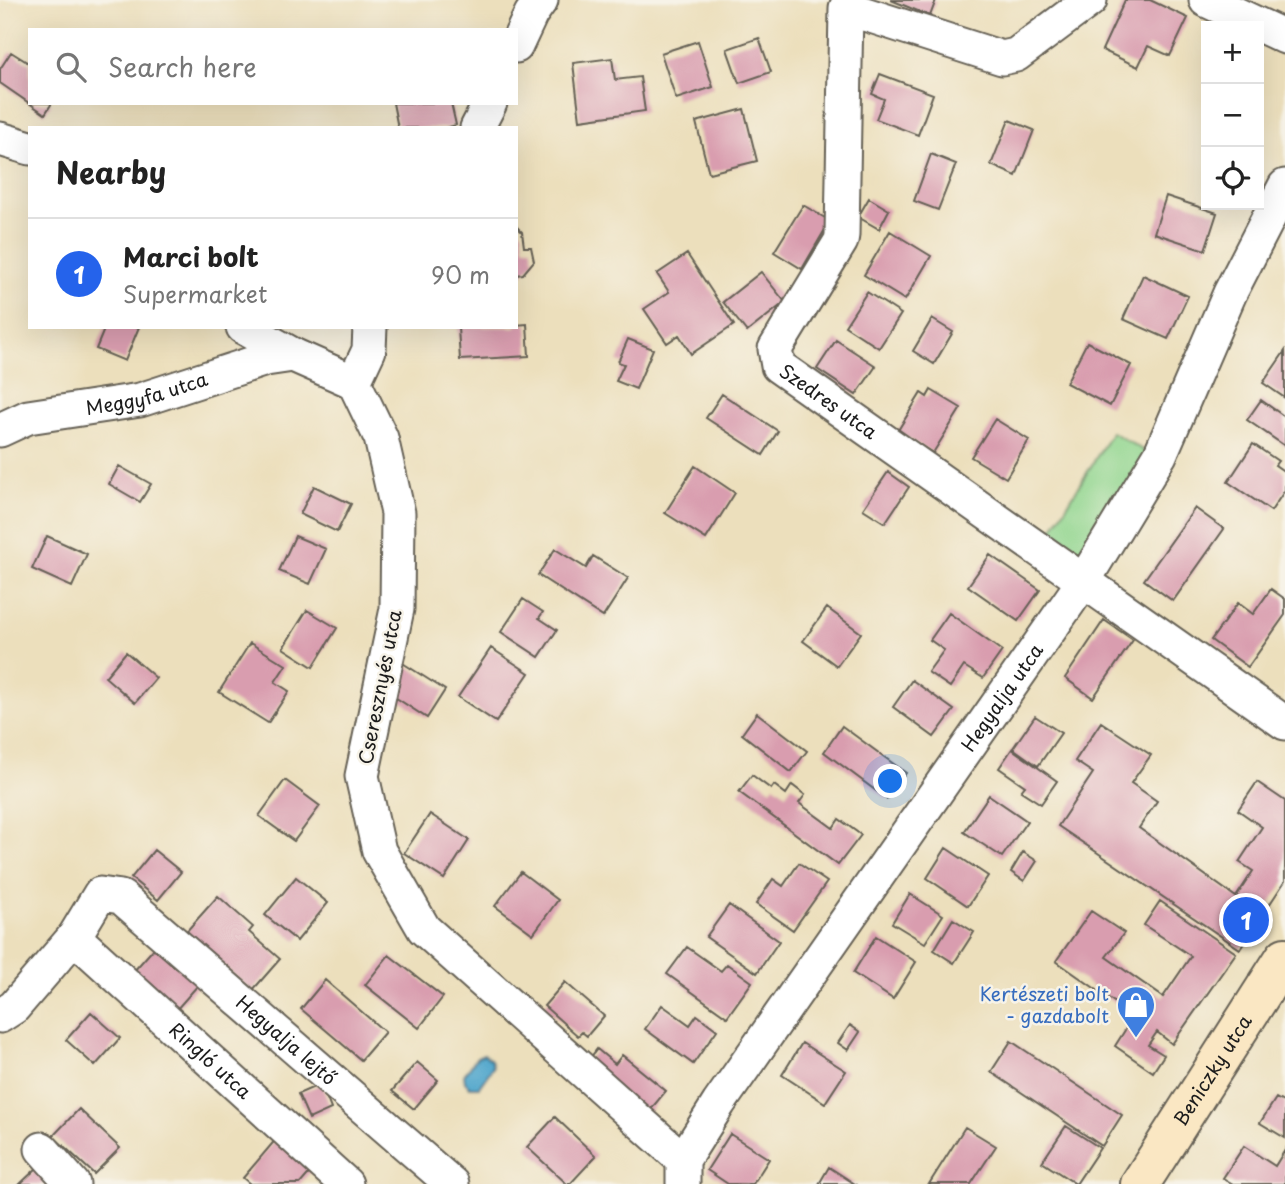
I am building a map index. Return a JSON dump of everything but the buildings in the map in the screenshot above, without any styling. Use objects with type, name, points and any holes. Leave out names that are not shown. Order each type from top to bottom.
[{"type":"main road","name":"Beniczky utca","points":[[1140,1184],[1285,957]]},
{"type":"street","points":[[518,42],[541,0]]},
{"type":"street","name":"Szedres utca","points":[[1090,0],[1016,55],[1002,58],[846,8],[841,241],[775,349],[778,366],[1285,723]]},
{"type":"street","points":[[1206,0],[1285,37]]},
{"type":"street","points":[[478,126],[489,105]]},
{"type":"street","points":[[0,139],[28,147]]},
{"type":"street","name":"Hegyalja utca","points":[[683,1172],[719,1103],[1083,582],[1160,455],[1230,293],[1285,186]]},
{"type":"street","points":[[247,329],[293,355],[354,382],[369,349],[370,329]]},
{"type":"street","name":"Meggyfa utca","points":[[0,430],[28,417],[141,400],[266,359],[293,355]]},
{"type":"street","name":"Cseresznyés utca","points":[[354,382],[381,438],[398,513],[397,609],[362,776],[379,851],[424,929],[683,1172]]},
{"type":"street","name":"Hegyalja lejtő","points":[[74,937],[100,894],[121,897],[452,1184]]},
{"type":"street","points":[[0,1016],[14,1007],[74,937]]},
{"type":"street","name":"Ringló utca","points":[[74,937],[346,1184]]},
{"type":"street","points":[[42,1149],[73,1184]]},
{"type":"green space","points":[[1112,432],[1151,455],[1082,570],[1044,543]]},
{"type":"water","points":[[484,1054],[491,1060],[493,1067],[479,1087],[470,1087],[465,1082],[464,1075],[477,1057]]},
{"type":"place","name":"Marci bolt","points":[[1246,920]]},
{"type":"place","name":"Kertészeti bolt - gazdabolt","points":[[1136,1039]]}]
